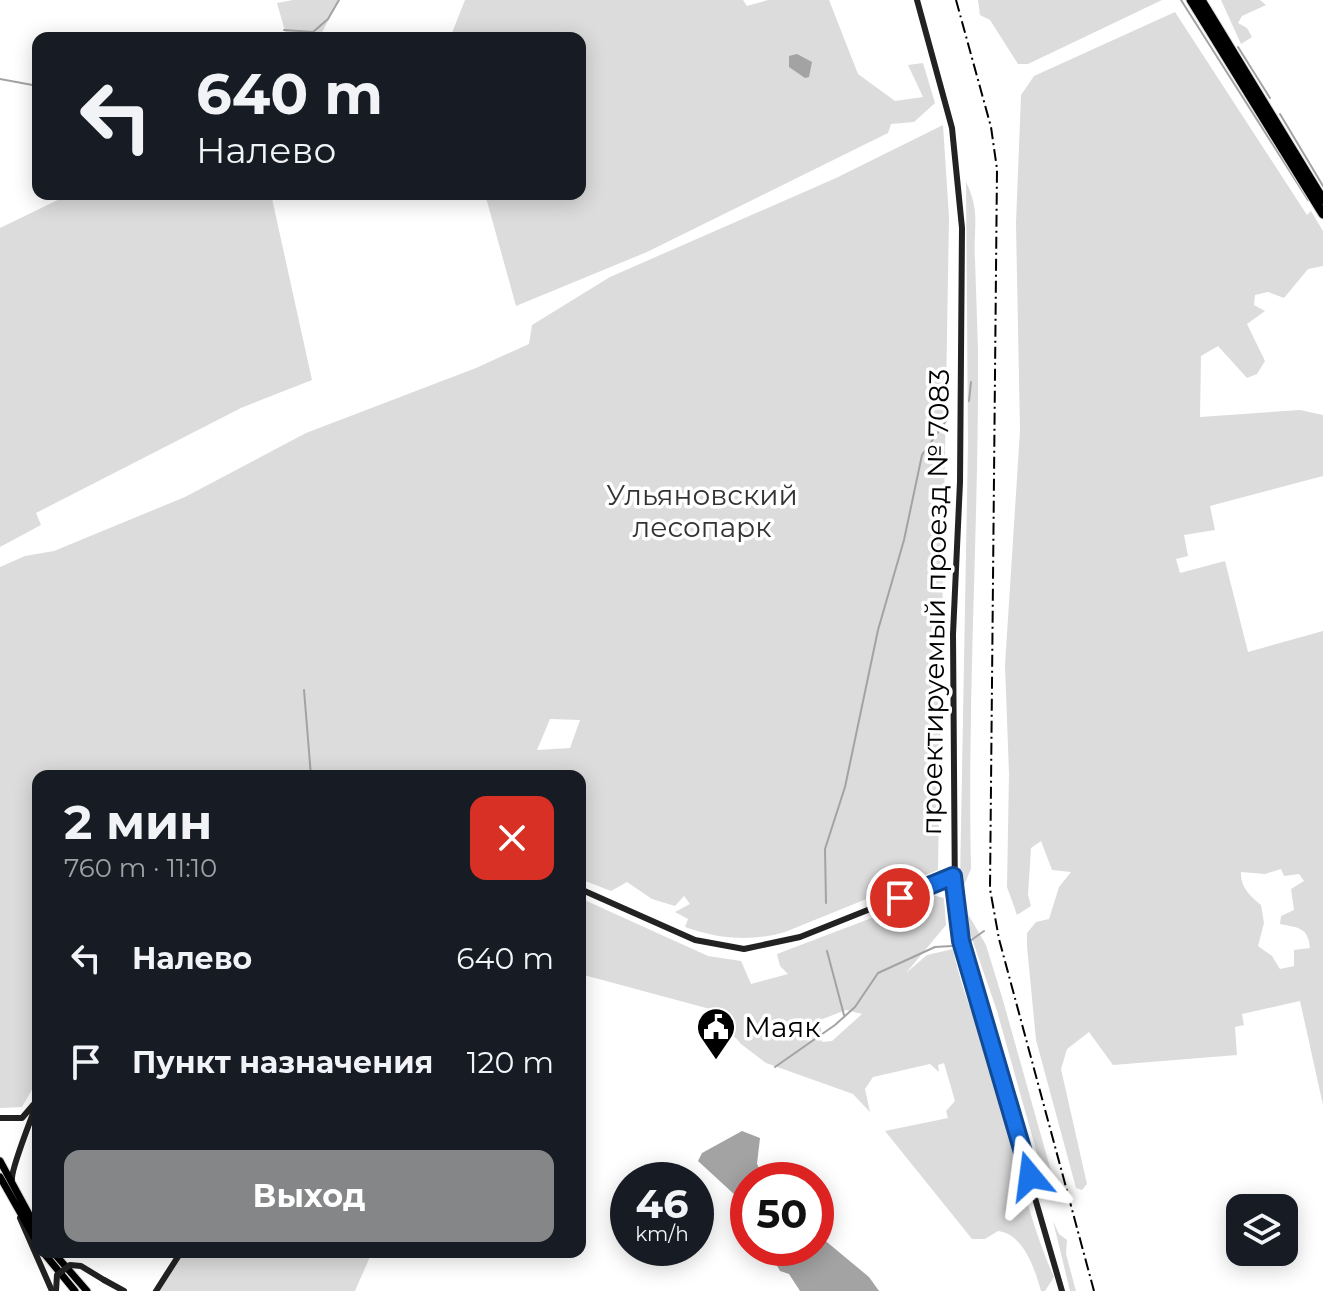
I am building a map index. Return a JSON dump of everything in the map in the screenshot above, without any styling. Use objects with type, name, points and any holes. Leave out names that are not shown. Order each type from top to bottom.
[{"type":"highway","points":[[1197,2],[1323,200]]},
{"type":"highway","points":[[1197,2],[1323,214]]},
{"type":"main road","name":"проектируемый проезд № 7083","points":[[917,0],[952,128],[962,228],[960,451],[953,634],[953,886],[961,941],[1062,1291]]},
{"type":"main road","points":[[586,892],[695,940],[744,949],[783,943],[953,876]]},
{"type":"main road","points":[[926,888],[953,886]]},
{"type":"main road","points":[[0,1118],[22,1118],[32,1106]]},
{"type":"main road","points":[[14,1190],[13,1165],[32,1120]]},
{"type":"main road","points":[[0,1161],[32,1221]]},
{"type":"main road","points":[[0,1177],[32,1242]]},
{"type":"main road","points":[[20,1218],[32,1235]]},
{"type":"main road","points":[[40,1258],[56,1291]]},
{"type":"main road","points":[[48,1258],[75,1291]]},
{"type":"main road","points":[[58,1258],[87,1291]]},
{"type":"main road","points":[[156,1291],[177,1258]]},
{"type":"main road","points":[[56,1291],[58,1278],[71,1268],[121,1291]]},
{"type":"green space","points":[[339,0],[322,32],[285,32],[277,3]]},
{"type":"green space","points":[[465,0],[743,0],[747,6],[768,0],[829,0],[858,74],[895,101],[923,97],[908,65],[923,63],[935,103],[914,122],[891,124],[888,133],[647,252],[516,306],[487,200],[586,200],[586,32],[452,32]]},
{"type":"green space","points":[[978,0],[1162,0],[1028,64],[1018,64],[990,20],[980,15]]},
{"type":"green space","points":[[1221,0],[1260,0],[1266,5],[1242,16],[1238,23],[1247,28],[1252,37],[1241,44]]},
{"type":"green space","points":[[1175,12],[1307,215],[1311,211],[1323,231],[1323,266],[1308,269],[1284,298],[1268,292],[1255,295],[1254,305],[1265,311],[1247,324],[1265,361],[1257,374],[1247,378],[1218,346],[1201,356],[1200,417],[1300,410],[1323,415],[1323,476],[1210,506],[1215,530],[1184,535],[1188,556],[1176,559],[1180,573],[1225,561],[1248,652],[1323,631],[1323,1105],[1300,1001],[1242,1014],[1244,1025],[1235,1027],[1237,1055],[1113,1065],[1089,1032],[1067,1049],[1061,1069],[1087,1184],[1082,1190],[1076,1188],[1036,1040],[1027,946],[1027,933],[1036,922],[1049,919],[1059,887],[1071,872],[1052,870],[1041,841],[1031,848],[1028,895],[1031,906],[1017,915],[1007,887],[1009,774],[1005,665],[1020,431],[1016,223],[1021,95],[1034,76]],"holes":[[[1281,869],[1284,876],[1299,874],[1304,881],[1291,889],[1294,910],[1281,916],[1280,924],[1305,932],[1310,948],[1294,950],[1294,966],[1280,969],[1272,956],[1258,946],[1264,923],[1261,905],[1244,887],[1241,872],[1265,874]]]},
{"type":"green space","name":"Ульяновский лесопарк","points":[[943,125],[949,217],[938,870],[785,932],[747,938],[723,936],[685,927],[688,919],[675,912],[690,904],[684,896],[675,906],[652,899],[627,882],[611,891],[586,881],[586,770],[32,770],[32,1090],[22,1107],[0,1108],[0,567],[25,556],[54,551],[185,497],[306,433],[476,368],[529,344],[532,325],[610,277],[836,178]],"holes":[[[550,719],[580,720],[570,748],[537,750]]]},
{"type":"green space","points":[[966,182],[975,220],[978,415],[971,869],[964,885],[960,883],[968,442]]},
{"type":"green space","points":[[58,200],[272,200],[312,380],[241,408],[36,513],[41,525],[0,547],[0,228]]},
{"type":"green space","points":[[932,895],[944,898],[946,925],[906,973],[927,955],[953,949],[998,1091],[1034,1225],[1054,1277],[1045,1291],[1041,1291],[1027,1254],[1015,1239],[998,1231],[985,1239],[972,1239],[885,1131],[948,1118],[946,1111],[955,1101],[944,1063],[938,1065],[939,1072],[930,1064],[873,1077],[865,1089],[870,1112],[853,1094],[766,1063],[741,1044],[710,1009],[586,976],[586,901],[708,956],[741,961],[751,984],[788,974],[780,966],[777,954]],"holes":[[[846,1010],[862,1014],[832,1041],[822,1042],[820,1020]]]},
{"type":"green space","points":[[968,914],[986,945],[1002,997],[1051,1171],[1051,1186],[1047,1189],[997,1011],[969,930]]},
{"type":"green space","points":[[1053,1221],[1059,1234],[1067,1240],[1066,1254],[1076,1291],[1070,1291]]},
{"type":"green space","points":[[179,1258],[369,1258],[355,1291],[159,1291]]},
{"type":"shaded area","points":[[797,54],[812,62],[809,77],[805,78],[789,67],[789,56]]},
{"type":"shaded area","points":[[742,1131],[760,1138],[757,1162],[730,1162],[730,1190],[714,1176],[714,1162],[698,1161],[702,1153]]},
{"type":"shaded area","points":[[834,1248],[869,1277],[879,1291],[800,1291],[789,1274],[780,1271],[777,1266],[834,1266]]},
{"type":"waterway","points":[[284,30],[313,32],[328,19],[339,0]]},
{"type":"waterway","points":[[1181,0],[1308,200]]},
{"type":"waterway","points":[[1238,47],[1270,98]]},
{"type":"waterway","points":[[0,79],[32,85]]},
{"type":"waterway","points":[[1280,114],[1323,186]]},
{"type":"waterway","points":[[969,401],[971,382]]},
{"type":"waterway","points":[[826,903],[825,849],[845,787],[878,630],[904,540],[922,455],[948,418]]},
{"type":"waterway","points":[[304,690],[311,770]]},
{"type":"waterway","points":[[970,941],[984,931]]},
{"type":"waterway","points":[[775,1067],[855,1007],[878,973],[935,947],[952,946]]},
{"type":"waterway","points":[[827,951],[844,1015]]},
{"type":"railway","points":[[956,0],[991,127],[997,169],[990,889],[999,939],[1094,1291]]},
{"type":"place","name":"Маяк","points":[[716,1061]]},
{"type":"route","points":[[900,898],[953,876],[961,941],[1030,1176]]}]
